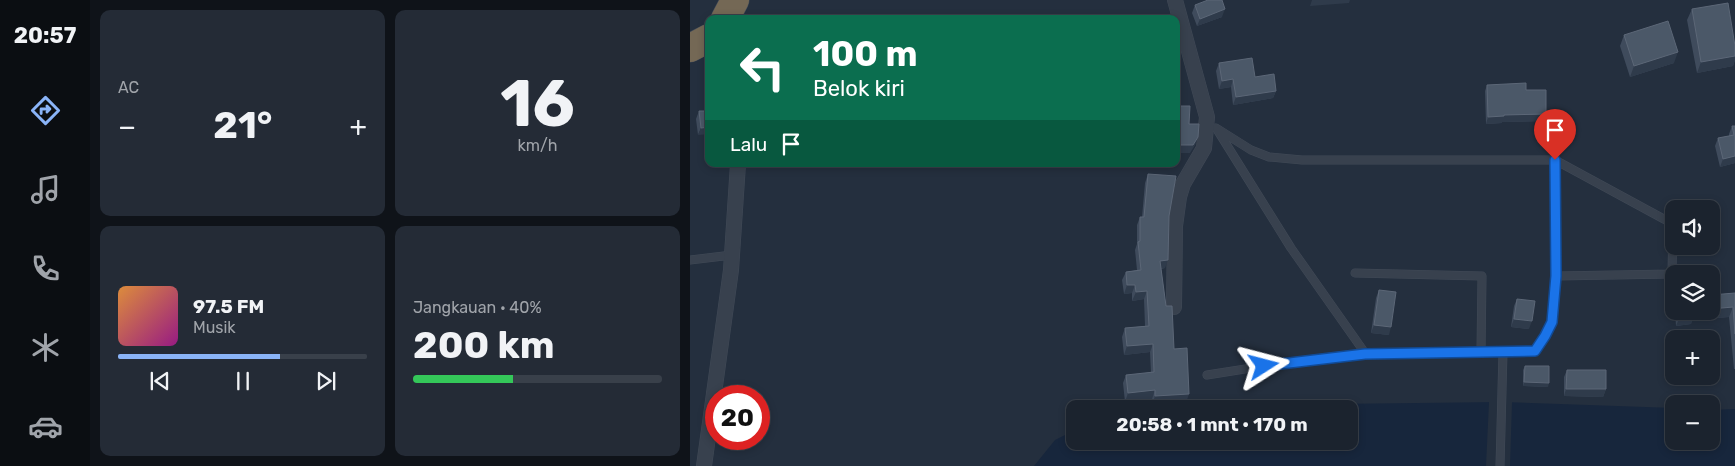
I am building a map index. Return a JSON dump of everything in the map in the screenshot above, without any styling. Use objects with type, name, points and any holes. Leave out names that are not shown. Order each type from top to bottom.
[{"type":"highway","points":[[727,15],[735,0]]},
{"type":"highway","points":[[690,48],[705,40]]},
{"type":"street","points":[[1175,0],[1180,15]]},
{"type":"street","points":[[1174,307],[1174,234],[1178,197],[1183,184],[1204,148],[1212,123],[1180,17]]},
{"type":"street","points":[[704,466],[732,255],[738,167]]},
{"type":"lane","points":[[1212,123],[1251,150],[1269,157],[1294,159],[1555,160],[1673,224],[1672,274],[1556,276]]},
{"type":"lane","points":[[1212,123],[1291,248],[1365,354]]},
{"type":"lane","points":[[1207,376],[1283,363],[1365,354],[1535,351],[1552,322],[1556,276],[1555,160]]},
{"type":"lane","points":[[690,260],[732,255]]},
{"type":"lane","points":[[1354,273],[1482,276],[1481,352]]},
{"type":"lane","points":[[1500,466],[1503,352]]},
{"type":"water","points":[[1502,402],[1665,408],[1665,450],[1720,450],[1720,410],[1735,409],[1735,466],[1034,466],[1055,440],[1066,434],[1066,450],[1358,450],[1358,404]]},
{"type":"pier","points":[[1489,402],[1512,402],[1510,466],[1486,466]]},
{"type":"building","points":[[1208,0],[1222,0],[1225,9],[1200,19],[1195,5]]},
{"type":"building","points":[[1728,3],[1735,56],[1701,62],[1692,9]]},
{"type":"building","points":[[1668,21],[1678,52],[1634,66],[1624,35]]},
{"type":"building","points":[[1252,58],[1255,77],[1274,74],[1276,91],[1236,97],[1233,79],[1222,81],[1219,63]]},
{"type":"building","points":[[1526,83],[1526,90],[1546,90],[1546,114],[1488,117],[1487,85]]},
{"type":"building","points":[[1180,106],[1190,106],[1189,124],[1199,124],[1198,137],[1193,145],[1180,145]]},
{"type":"building","points":[[699,111],[705,111],[705,128],[701,128]]},
{"type":"building","points":[[1732,126],[1735,126],[1735,156],[1723,159],[1718,138],[1734,135]]},
{"type":"building","points":[[1148,174],[1176,176],[1169,216],[1168,260],[1160,261],[1166,306],[1172,306],[1174,349],[1187,348],[1189,394],[1155,396],[1155,390],[1128,393],[1126,375],[1154,372],[1153,344],[1127,346],[1125,328],[1149,326],[1147,291],[1136,292],[1135,285],[1127,285],[1126,272],[1141,270],[1138,242],[1140,241],[1140,217],[1144,217]]},
{"type":"building","points":[[1379,290],[1396,292],[1391,327],[1374,325]]},
{"type":"building","points":[[1735,293],[1735,334],[1733,307],[1720,308],[1720,294]]},
{"type":"building","points":[[1517,299],[1535,301],[1532,321],[1514,319]]},
{"type":"building","points":[[1525,366],[1549,366],[1549,383],[1524,382]]},
{"type":"building","points":[[1567,370],[1606,370],[1606,389],[1566,389]]},
{"type":"route","points":[[1264,366],[1365,354],[1535,351],[1552,322],[1556,276],[1555,160]]}]
